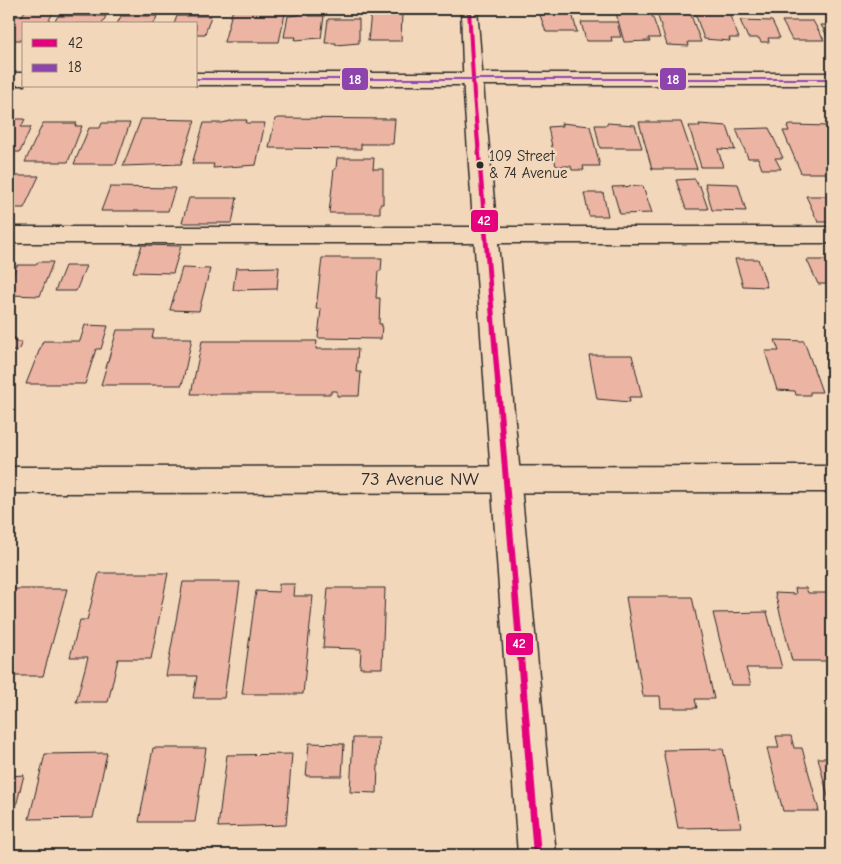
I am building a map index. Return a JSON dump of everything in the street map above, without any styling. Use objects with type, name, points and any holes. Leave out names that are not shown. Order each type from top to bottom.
[{"type":"street","points":[[469,9],[473,79],[537,855]]},
{"type":"street","points":[[9,79],[22,79]]},
{"type":"street","points":[[198,79],[832,79]]},
{"type":"street","points":[[9,235],[832,235]]},
{"type":"street","name":"73 Avenue NW","points":[[9,480],[832,479]]},
{"type":"building","points":[[26,9],[55,9],[48,22],[22,22],[22,40],[11,40],[13,37],[9,37],[9,19],[11,16],[22,16]]},
{"type":"building","points":[[233,9],[286,9],[279,42],[224,42]]},
{"type":"building","points":[[538,9],[571,9],[577,32],[546,32],[540,15],[543,14],[539,14]]},
{"type":"building","points":[[656,10],[689,10],[701,42],[688,42],[689,46],[667,45]]},
{"type":"building","points":[[704,10],[729,13],[739,38],[729,38],[730,41],[704,39],[695,13],[705,13]]},
{"type":"building","points":[[300,12],[310,12],[309,16],[324,16],[321,38],[295,40],[296,37],[284,37],[288,16],[299,15]]},
{"type":"building","points":[[651,12],[660,38],[648,38],[650,41],[624,42],[616,13]]},
{"type":"building","points":[[371,13],[402,13],[401,41],[368,41]]},
{"type":"building","points":[[58,16],[106,16],[103,22],[54,22]]},
{"type":"building","points":[[121,16],[157,16],[155,22],[118,22]]},
{"type":"building","points":[[177,16],[211,16],[205,34],[198,34],[198,22],[175,22]]},
{"type":"building","points":[[328,19],[359,19],[359,43],[336,45],[336,43],[325,43]]},
{"type":"building","points":[[740,20],[772,21],[780,38],[768,38],[769,42],[761,42],[759,38],[748,38]]},
{"type":"building","points":[[782,21],[813,21],[824,40],[792,40]]},
{"type":"building","points":[[581,22],[617,22],[621,37],[611,37],[612,41],[586,41]]},
{"type":"building","points":[[821,25],[832,25],[832,43],[831,43]]},
{"type":"building","points":[[9,119],[25,119],[21,127],[31,127],[20,152],[9,152]]},
{"type":"building","points":[[141,119],[195,120],[181,164],[123,166]]},
{"type":"building","points":[[275,119],[395,119],[393,144],[361,144],[361,149],[269,148]]},
{"type":"building","points":[[234,120],[247,120],[246,123],[265,123],[256,165],[213,168],[214,164],[192,164],[204,123],[222,123]]},
{"type":"building","points":[[639,122],[681,122],[697,169],[652,169]]},
{"type":"building","points":[[43,123],[77,123],[75,126],[82,126],[68,162],[25,162]]},
{"type":"building","points":[[102,123],[130,123],[116,164],[74,164],[89,128],[100,128]]},
{"type":"building","points":[[561,123],[590,126],[600,166],[583,166],[584,170],[572,170],[571,166],[556,166],[548,127],[562,126]]},
{"type":"building","points":[[607,123],[635,125],[642,148],[600,148],[595,125],[607,125]]},
{"type":"building","points":[[699,124],[727,126],[735,150],[718,149],[723,167],[701,167],[689,126],[700,126]]},
{"type":"building","points":[[787,126],[829,126],[832,128],[832,173],[801,173],[783,131],[789,131]]},
{"type":"building","points":[[769,128],[783,158],[775,158],[781,169],[762,169],[758,158],[748,158],[736,129]]},
{"type":"building","points":[[337,158],[374,158],[373,169],[383,169],[383,204],[380,204],[380,213],[329,213]]},
{"type":"building","points":[[16,176],[39,176],[24,208],[9,208],[9,192]]},
{"type":"building","points":[[695,179],[698,186],[700,186],[708,209],[686,209],[676,180]]},
{"type":"building","points":[[705,183],[738,184],[746,211],[712,210]]},
{"type":"building","points":[[643,186],[652,213],[620,214],[612,187]]},
{"type":"building","points":[[110,187],[175,188],[168,211],[101,211]]},
{"type":"building","points":[[584,193],[603,193],[608,216],[589,216]]},
{"type":"building","points":[[806,196],[832,196],[832,222],[818,222]]},
{"type":"building","points":[[189,198],[237,198],[232,223],[182,223]]},
{"type":"building","points":[[142,245],[181,246],[173,273],[133,272]]},
{"type":"building","points":[[322,258],[382,258],[381,271],[378,271],[376,298],[380,298],[379,324],[382,324],[381,339],[318,338],[321,309],[316,309]]},
{"type":"building","points":[[735,259],[758,259],[767,287],[743,286]]},
{"type":"building","points":[[807,260],[829,260],[832,266],[832,284],[818,284]]},
{"type":"building","points":[[38,262],[53,262],[40,296],[9,295],[9,284],[17,265],[36,265]]},
{"type":"building","points":[[65,266],[86,266],[76,291],[55,291]]},
{"type":"building","points":[[279,267],[277,289],[233,290],[236,268]]},
{"type":"building","points":[[182,268],[210,269],[199,311],[170,310]]},
{"type":"building","points":[[85,325],[108,326],[101,349],[96,349],[85,384],[26,384],[43,341],[80,341]]},
{"type":"building","points":[[117,330],[154,330],[152,338],[192,338],[182,385],[101,385]]},
{"type":"building","points":[[9,338],[16,338],[14,342],[22,342],[18,351],[12,351],[9,358]]},
{"type":"building","points":[[775,340],[804,341],[822,392],[810,392],[810,395],[796,395],[795,391],[777,390],[765,351],[779,351]]},
{"type":"building","points":[[202,341],[317,341],[316,349],[358,349],[356,372],[361,372],[359,396],[337,396],[337,391],[331,391],[331,394],[191,394]]},
{"type":"building","points":[[589,355],[632,355],[642,397],[629,397],[630,402],[597,399]]},
{"type":"building","points":[[99,573],[168,573],[151,659],[118,659],[108,702],[76,702],[88,657],[70,657],[80,620],[87,620]]},
{"type":"building","points":[[183,582],[240,582],[224,698],[193,698],[197,676],[166,676]]},
{"type":"building","points":[[279,584],[295,584],[294,596],[313,596],[303,694],[242,694],[256,591],[279,592]]},
{"type":"building","points":[[328,588],[385,588],[382,668],[360,668],[361,649],[323,648]]},
{"type":"building","points":[[795,588],[806,588],[808,593],[832,593],[832,661],[792,661],[775,593],[796,594]]},
{"type":"building","points":[[9,589],[67,589],[43,676],[9,676]]},
{"type":"building","points":[[626,597],[692,597],[714,699],[695,699],[697,708],[661,708],[660,696],[643,696]]},
{"type":"building","points":[[767,612],[782,668],[746,668],[751,685],[731,685],[713,613]]},
{"type":"building","points":[[776,736],[791,736],[794,748],[802,748],[819,811],[783,811],[767,748],[779,748]]},
{"type":"building","points":[[353,738],[379,738],[377,793],[350,792]]},
{"type":"building","points":[[309,743],[344,744],[342,776],[306,776]]},
{"type":"building","points":[[153,748],[206,748],[195,822],[139,822]]},
{"type":"building","points":[[723,749],[741,827],[678,828],[663,750]]},
{"type":"building","points":[[107,753],[93,818],[29,819],[45,754]]},
{"type":"building","points":[[292,754],[286,825],[218,827],[227,755]]},
{"type":"building","points":[[818,758],[832,758],[832,812]]},
{"type":"building","points":[[24,775],[9,833],[9,776]]},
{"type":"transit line","name":"42","points":[[469,9],[474,95],[537,855]]},
{"type":"transit line","name":"18","points":[[198,79],[832,79]]},
{"type":"place","name":"109 Street & 74 Avenue","points":[[480,165]]}]
